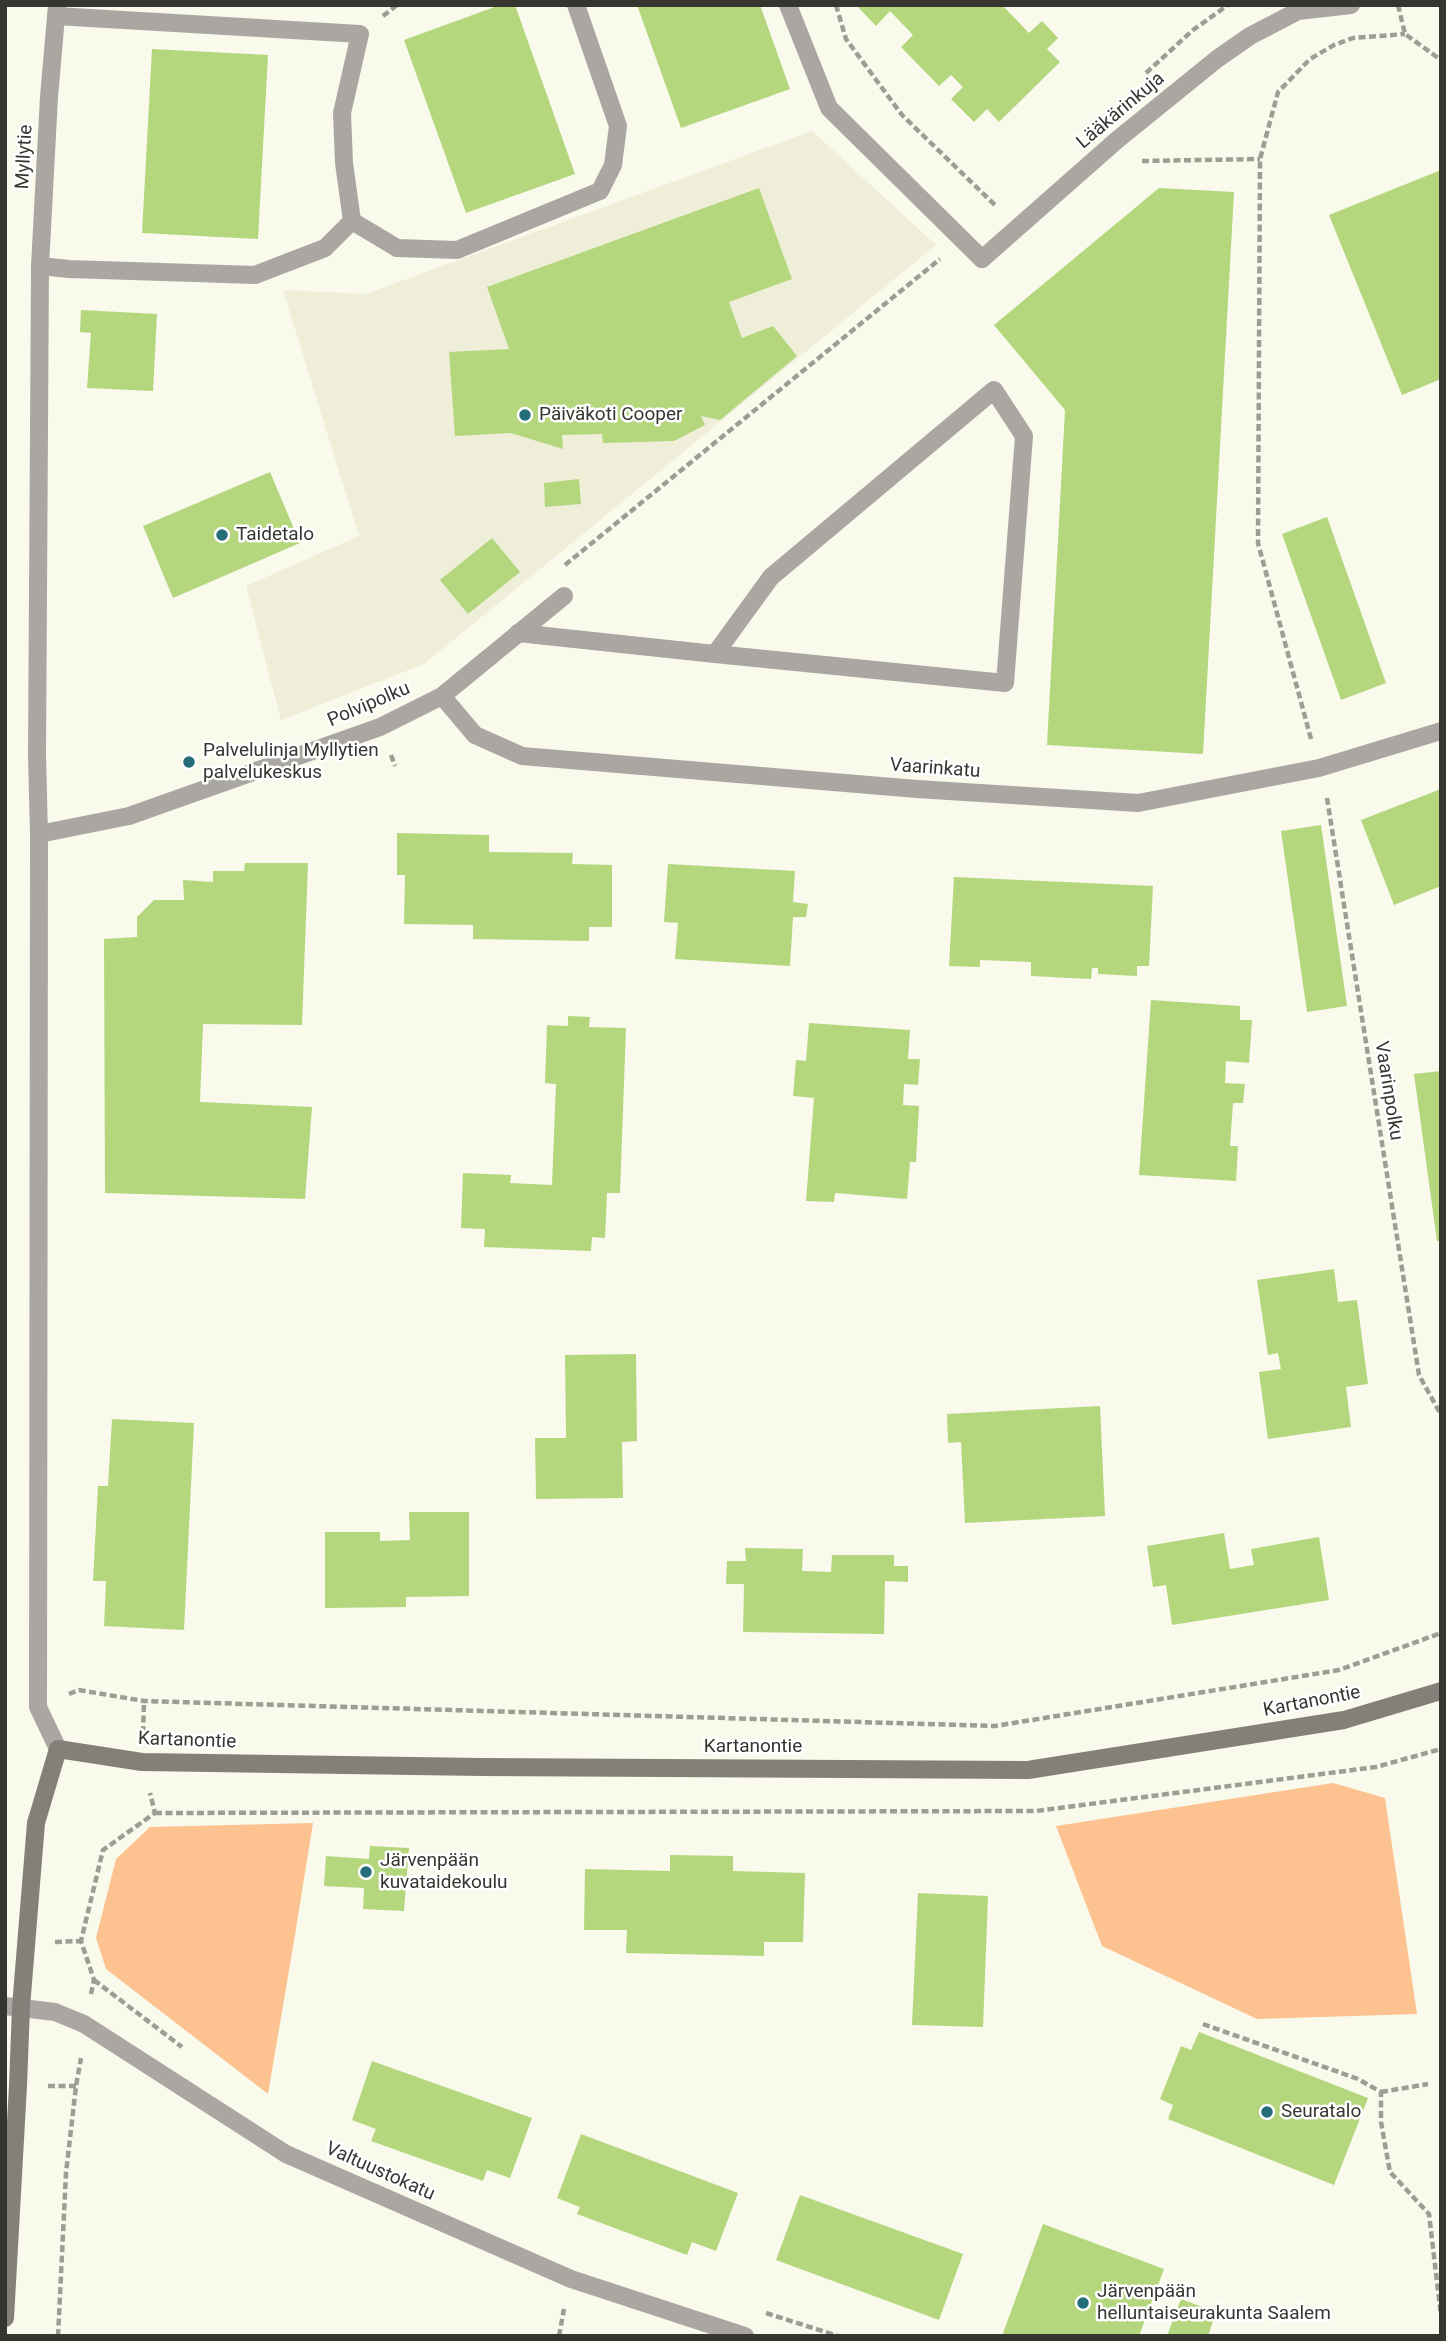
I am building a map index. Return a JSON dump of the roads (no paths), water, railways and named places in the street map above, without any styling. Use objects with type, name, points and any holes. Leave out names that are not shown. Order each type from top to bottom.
[{"type":"street","points":[[352,221],[397,248],[457,250],[600,191],[613,165],[618,125],[576,5]]},
{"type":"street","name":"Lääkärinkuja","points":[[788,5],[829,108],[982,259],[1117,140],[1217,59],[1250,36],[1301,8],[1352,5]]},
{"type":"street","points":[[56,11],[360,34],[342,113],[344,163],[352,221]]},
{"type":"street","name":"Myllytie","points":[[56,11],[40,266],[37,1707],[58,1749]]},
{"type":"street","points":[[40,266],[255,275],[325,248],[352,221]]},
{"type":"street","points":[[518,634],[1005,683],[1024,436],[994,390],[771,577],[715,653]]},
{"type":"street","name":"Polvipolku","points":[[40,834],[129,816],[380,727],[442,696],[565,596]]},
{"type":"street","name":"Vaarinkatu","points":[[442,696],[475,735],[522,756],[808,780],[1138,803],[1319,768],[1441,731]]},
{"type":"street","name":"Kartanontie","points":[[58,1749],[142,1762],[1028,1770],[1344,1720],[1441,1691]]},
{"type":"street","points":[[5,2318],[13,2006],[36,1822],[58,1749]]},
{"type":"street","name":"Valtuustokatu","points":[[13,2006],[55,2012],[84,2024],[286,2154],[571,2279],[745,2336]]},
{"type":"place","name":"Päiväkoti Cooper","points":[[525,415]]},
{"type":"place","name":"Taidetalo","points":[[222,535]]},
{"type":"place","name":"Palvelulinja Myllytien palvelukeskus","points":[[189,762]]},
{"type":"place","name":"Järvenpään kuvataidekoulu","points":[[366,1872]]},
{"type":"place","name":"Seuratalo","points":[[1267,2112]]},
{"type":"place","name":"Järvenpään helluntaiseurakunta Saalem","points":[[1083,2303]]}]
